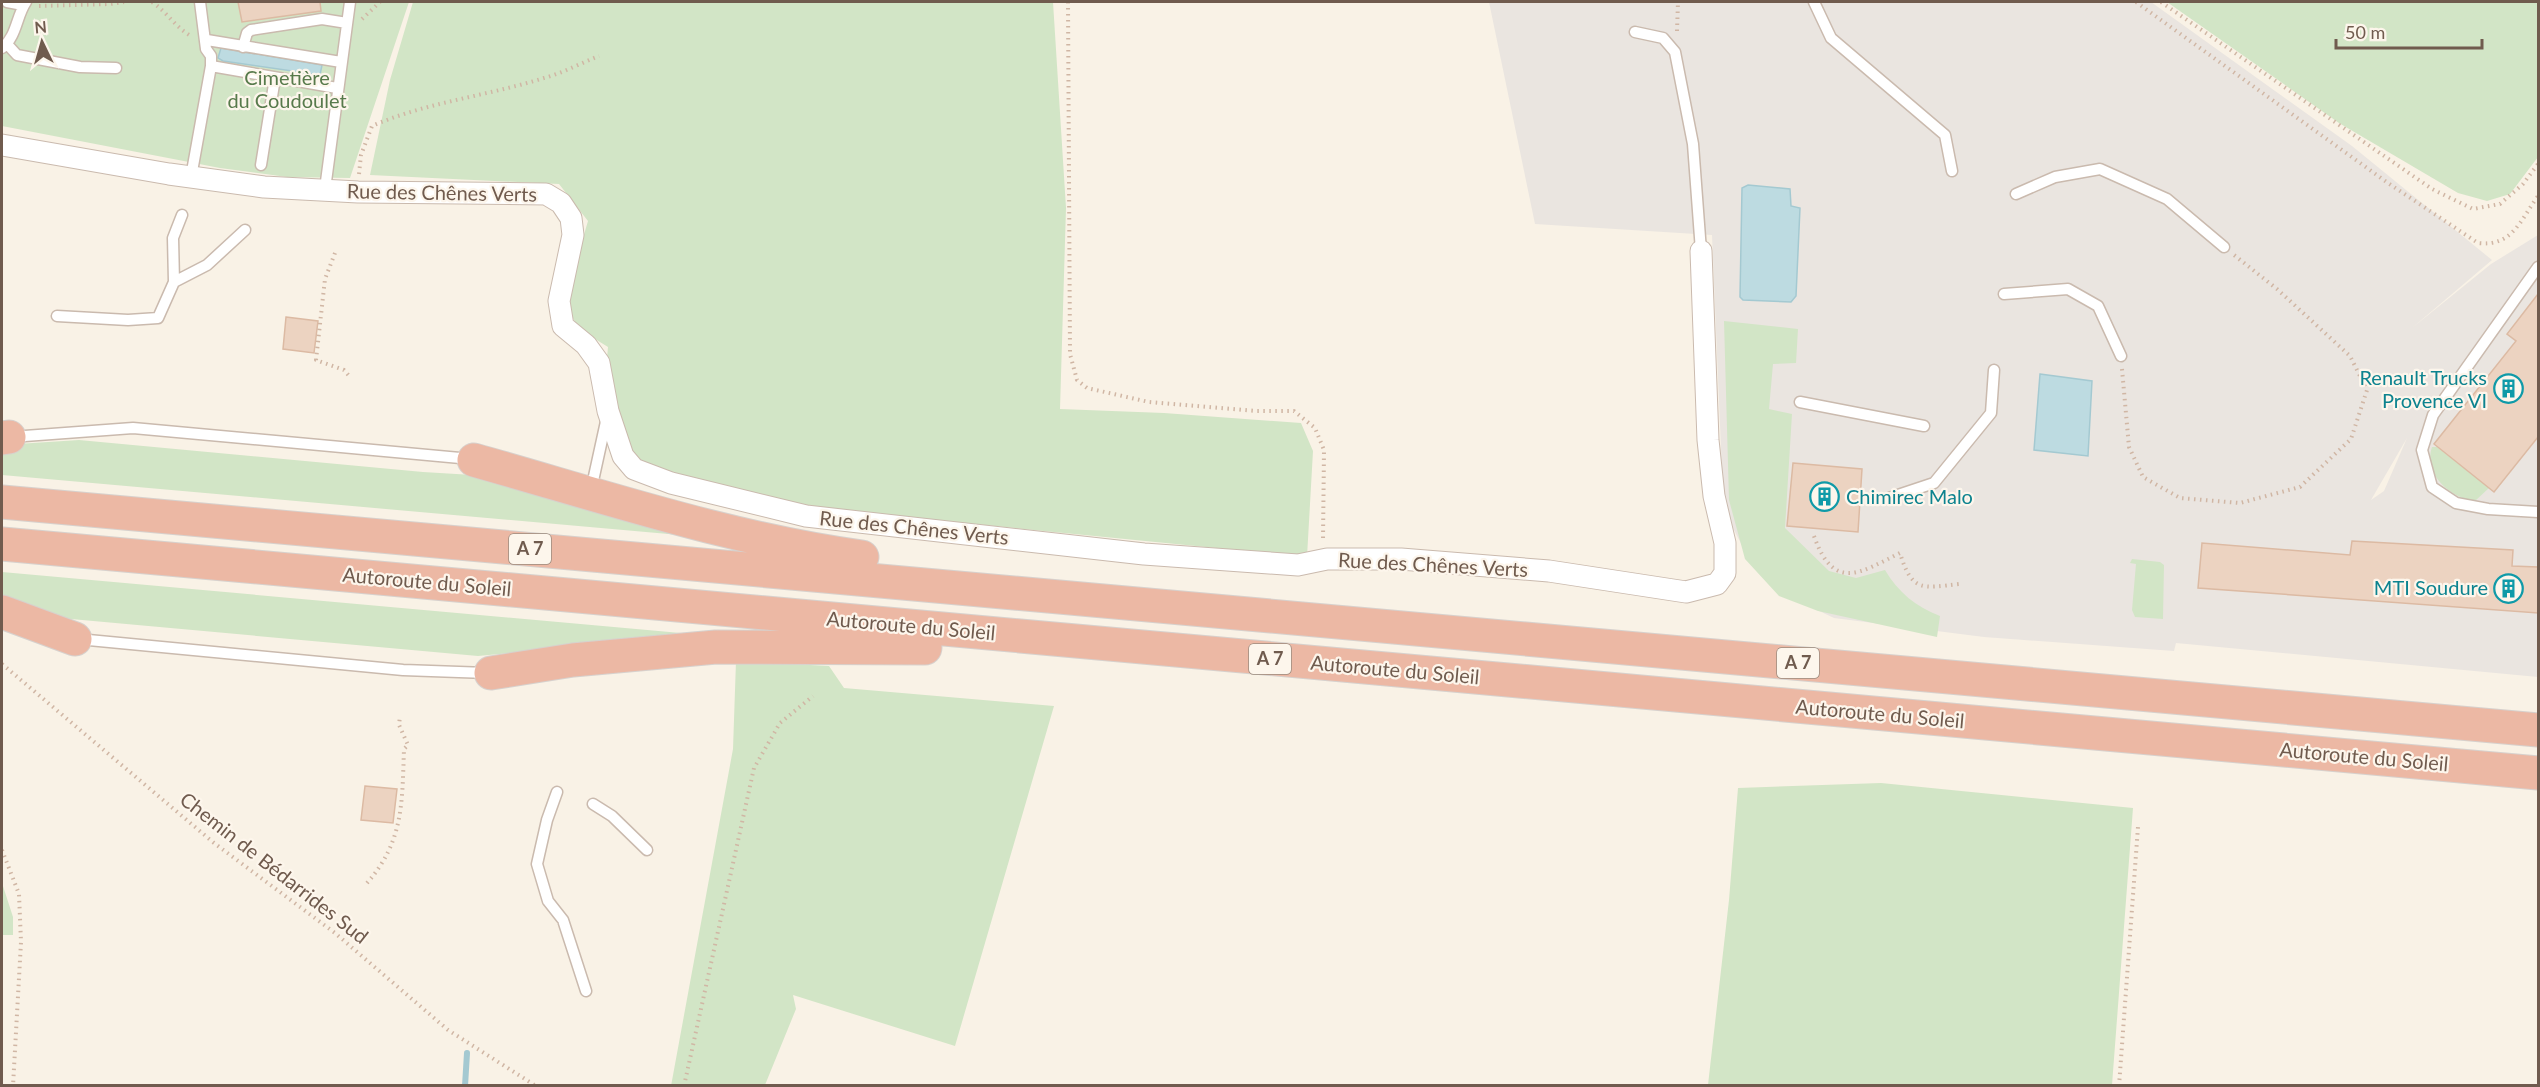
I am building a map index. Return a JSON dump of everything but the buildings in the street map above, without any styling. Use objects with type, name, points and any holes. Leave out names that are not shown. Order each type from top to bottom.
[{"type":"highway","points":[[474,460],[752,537],[817,551],[962,574],[1058,596]]},
{"type":"highway","name":"A 7","points":[[2,502],[2538,730]]},
{"type":"highway","name":"Autoroute du Soleil","points":[[2,544],[2538,773]]},
{"type":"highway","points":[[2,612],[75,639]]},
{"type":"highway","points":[[491,674],[573,660],[716,647],[930,648],[1052,639]]},
{"type":"street","name":"Rue des Chênes Verts","points":[[2,145],[264,187],[358,192],[546,195],[561,202],[570,218],[573,235],[559,301],[562,326],[586,345],[599,363],[608,411],[622,456],[633,469],[671,483],[806,516],[1144,554],[1298,565],[1327,559],[1401,559],[1549,572],[1686,592],[1717,584],[1725,573],[1725,543],[1714,496],[1708,440],[1701,251]]},
{"type":"lane","points":[[7,2],[24,3],[17,26],[4,46],[17,55],[80,66],[116,68]]},
{"type":"lane","points":[[191,177],[211,66],[211,56],[206,49],[207,40],[200,2]]},
{"type":"lane","points":[[325,189],[350,2]]},
{"type":"lane","points":[[1814,2],[1831,38],[1945,135],[1952,171]]},
{"type":"lane","points":[[243,47],[247,33],[251,30],[322,19],[347,23]]},
{"type":"lane","points":[[1635,32],[1663,38],[1675,52],[1693,144],[1701,251]]},
{"type":"lane","points":[[207,40],[341,62]]},
{"type":"lane","points":[[211,66],[337,88]]},
{"type":"lane","points":[[261,165],[275,78]]},
{"type":"lane","points":[[2016,194],[2055,177],[2100,169],[2167,199],[2224,247]]},
{"type":"lane","points":[[57,316],[128,320],[158,318],[174,282],[173,238],[182,214]]},
{"type":"lane","points":[[174,282],[207,266],[245,230]]},
{"type":"lane","points":[[2538,267],[2473,362],[2433,415],[2422,450],[2432,487],[2456,503],[2488,509],[2538,512]]},
{"type":"lane","points":[[2004,294],[2068,289],[2098,306],[2121,356]]},
{"type":"lane","points":[[1889,498],[1934,483],[1991,413],[1994,370]]},
{"type":"lane","points":[[1800,402],[1924,426]]},
{"type":"lane","points":[[590,493],[608,411]]},
{"type":"lane","points":[[5,437],[133,428],[474,460]]},
{"type":"lane","points":[[75,639],[403,670],[491,674]]},
{"type":"lane","points":[[557,792],[547,820],[537,864],[548,901],[563,921],[586,991]]},
{"type":"lane","points":[[593,804],[612,816],[647,850]]},
{"type":"path","points":[[24,3],[52,7],[124,2]]},
{"type":"path","points":[[152,2],[169,15],[178,29],[196,38],[207,40]]},
{"type":"path","points":[[1068,2],[1070,354],[1077,380],[1087,388],[1149,402],[1257,411],[1294,411],[1315,428],[1324,450],[1323,545],[1327,559]]},
{"type":"path","points":[[1675,52],[1678,2]]},
{"type":"path","points":[[2136,2],[2388,183],[2478,243],[2491,244],[2505,241],[2538,196]]},
{"type":"path","points":[[2161,2],[2432,189],[2473,209],[2500,204],[2523,184],[2538,164]]},
{"type":"path","points":[[358,192],[361,155],[372,126],[394,117],[460,98],[546,78],[599,56]]},
{"type":"path","points":[[2121,356],[2129,447],[2143,477],[2180,498],[2240,502],[2300,487],[2351,439],[2367,390],[2350,356],[2277,288],[2224,247]]},
{"type":"path","points":[[335,253],[324,279],[316,360],[344,370],[351,378]]},
{"type":"path","points":[[1814,536],[1819,550],[1832,566],[1846,574],[1859,573],[1900,553],[1911,579],[1924,588],[1959,584]]},
{"type":"path","name":"Chemin de Bédarrides Sud","points":[[2,664],[214,843],[335,933],[448,1030],[536,1086]]},
{"type":"path","points":[[684,1086],[754,768],[780,723],[813,696]]},
{"type":"path","points":[[367,883],[388,851],[401,816],[404,749],[408,745],[399,725],[400,716]]},
{"type":"path","points":[[2119,1086],[2138,827]]},
{"type":"path","points":[[2,850],[19,894],[21,923],[13,1086]]},
{"type":"shaded area","name":"Chimirec Malo","points":[[1489,2],[2151,2],[2352,146],[2492,260],[2412,328],[2491,264],[2538,235],[2538,677],[2176,643],[2174,651],[1984,637],[1834,618],[1781,593],[1748,557],[1733,528],[1723,496],[1712,235],[1535,224]],"holes":[[[2407,438],[2384,491],[2371,500]]]},
{"type":"green space","name":"Cimetière du Coudoulet","points":[[2,2],[409,2],[350,178],[287,177],[220,168],[2,126]]},
{"type":"green space","points":[[413,2],[1053,2],[1066,208],[1060,409],[1164,413],[1301,423],[1313,451],[1307,557],[873,514],[805,511],[620,462],[602,413],[608,347],[579,329],[564,302],[588,221],[559,184],[370,175],[390,80]]},
{"type":"green space","points":[[2167,2],[2538,2],[2538,157],[2510,194],[2487,201],[2458,193],[2339,123]]},
{"type":"green space","points":[[1724,321],[1798,329],[1796,363],[1773,364],[1769,409],[1792,414],[1785,528],[1829,571],[1856,578],[1885,570],[1908,598],[1940,616],[1937,637],[1818,611],[1779,596],[1745,559],[1729,500]]},
{"type":"green space","points":[[79,440],[423,472],[506,477],[702,537],[2,475],[2,445]]},
{"type":"green space","points":[[2432,447],[2437,447],[2489,488],[2475,501],[2448,490],[2435,475],[2431,466]]},
{"type":"green space","points":[[2132,559],[2160,562],[2164,565],[2163,619],[2135,617],[2132,610],[2136,564],[2130,563]]},
{"type":"green space","points":[[2,572],[703,635],[478,656],[49,617],[2,603]]},
{"type":"green space","points":[[736,661],[829,666],[844,688],[1054,706],[955,1046],[793,995],[796,1009],[765,1085],[671,1086],[733,749]]},
{"type":"green space","points":[[1881,783],[2133,808],[2112,1085],[1708,1085],[1729,900],[1738,788]]},
{"type":"green space","points":[[2,883],[13,917],[13,935],[2,935]]},
{"type":"water","points":[[221,48],[322,65],[320,75],[223,61],[218,58]]},
{"type":"water","points":[[1748,185],[1790,189],[1791,206],[1800,208],[1796,296],[1791,302],[1743,300],[1740,297],[1742,188]]},
{"type":"water","points":[[2040,374],[2092,381],[2088,456],[2034,450]]},
{"type":"waterway","points":[[465,1086],[467,1053]]},
{"type":"place","name":"Renault Trucks Provence VI","points":[[2508,389]]},
{"type":"place","name":"Chimirec Malo","points":[[1825,497]]},
{"type":"place","name":"MTI Soudure","points":[[2509,588]]}]
